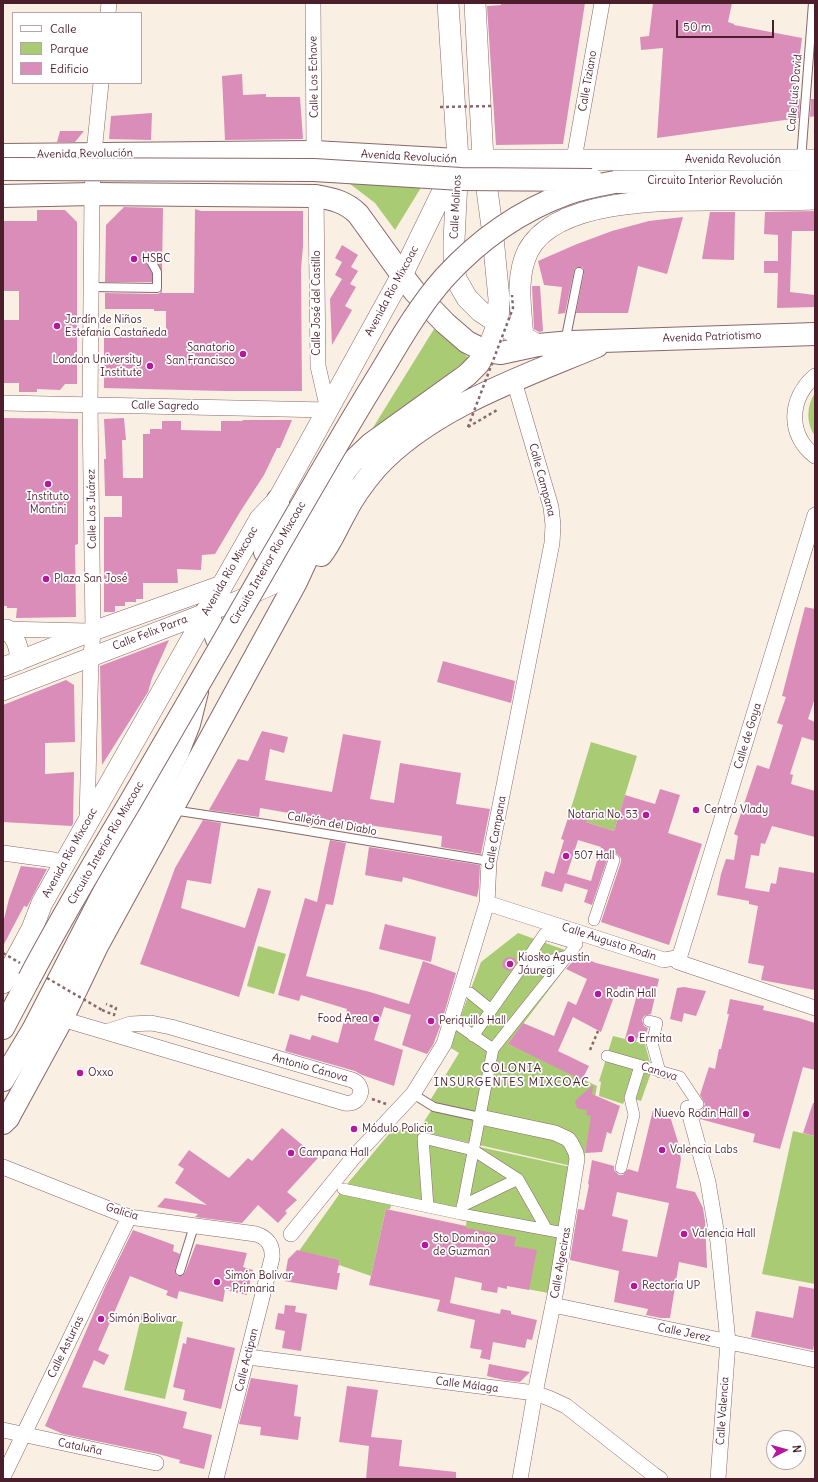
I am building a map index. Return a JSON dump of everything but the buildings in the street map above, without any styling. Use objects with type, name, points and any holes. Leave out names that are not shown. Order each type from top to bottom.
[{"type":"main road","name":"Calle Molinos","points":[[448,3],[458,160],[454,247],[456,279],[473,304],[498,323],[530,341]]},
{"type":"main road","points":[[5,1126],[62,1019],[97,946],[296,582],[321,528],[326,502],[345,472],[362,452],[467,375],[478,364],[492,339],[498,323],[499,299],[483,160],[475,3]]},
{"type":"main road","name":"Avenida Revolución","points":[[3,155],[314,152],[458,160],[808,160]]},
{"type":"main road","name":"Avenida Río Mixcoac","points":[[3,983],[32,929],[42,903],[206,612],[260,519],[278,500],[328,410],[402,275],[458,160]]},
{"type":"main road","points":[[3,169],[314,170],[461,178],[579,179],[615,182]]},
{"type":"main road","name":"Circuito Interior Revolución","points":[[615,182],[815,181]]},
{"type":"main road","name":"Circuito Interior Río Mixcoac","points":[[3,1028],[95,861],[208,669],[338,442],[398,344],[429,297],[445,277],[470,253],[498,230],[521,215],[568,193],[615,182]]},
{"type":"main road","points":[[3,196],[92,194],[316,196],[336,200],[351,208],[365,222],[402,275],[445,323],[468,342],[486,351]]},
{"type":"main road","points":[[530,341],[520,294],[521,274],[525,259],[536,239],[550,228],[567,219],[586,212],[610,206],[676,200],[815,200]]},
{"type":"main road","name":"Avenida Patriotismo","points":[[486,351],[501,353],[530,341],[609,341],[815,334]]},
{"type":"main road","name":"Avenida Patriotismo","points":[[514,381],[609,341]]},
{"type":"main road","points":[[296,582],[326,548],[362,485],[376,468],[391,454],[419,430],[465,404],[514,381]]},
{"type":"main road","points":[[3,1080],[33,1030],[178,752],[189,724],[200,676],[217,639],[278,530],[278,500]]},
{"type":"main road","points":[[206,612],[217,639]]},
{"type":"street","name":"Calle Los Echave","points":[[313,3],[314,152]]},
{"type":"street","name":"Calle Tiziano","points":[[574,159],[602,3]]},
{"type":"street","name":"Calle Los Juárez","points":[[87,823],[91,656],[93,632],[90,404],[92,194],[94,153],[101,84]]},
{"type":"street","name":"Calle José del Castillo","points":[[316,196],[318,366],[328,410]]},
{"type":"street","points":[[815,376],[802,390],[798,398],[794,418],[799,437],[804,446],[815,456]]},
{"type":"street","name":"Calle Campana","points":[[291,1234],[353,1158],[401,1109],[413,1094],[444,1044],[487,903],[489,862],[552,543],[553,524],[551,507],[514,381]]},
{"type":"street","name":"Calle Sagredo","points":[[3,403],[328,410]]},
{"type":"street","name":"Calle Felix Parra","points":[[3,691],[239,600],[272,585],[308,526],[326,502]]},
{"type":"street","name":"Calle de Goya","points":[[680,957],[815,519]]},
{"type":"street","name":"Calle Felix Parra","points":[[11,664],[93,632],[222,586]]},
{"type":"street","points":[[5,629],[93,632]]},
{"type":"street","points":[[5,629],[15,638],[20,652],[11,664]]},
{"type":"street","points":[[3,853],[54,860]]},
{"type":"street","points":[[594,920],[614,860]]},
{"type":"street","name":"Calle Augusto Rodin","points":[[487,903],[664,960],[680,957]]},
{"type":"street","points":[[462,1210],[493,1048],[577,944],[544,934],[473,1036]]},
{"type":"street","points":[[521,968],[567,956]]},
{"type":"street","points":[[680,957],[678,962],[815,1008]]},
{"type":"street","points":[[470,993],[491,1010]]},
{"type":"street","points":[[62,1019],[345,1103],[352,1103],[356,1101],[360,1095]]},
{"type":"street","points":[[451,1020],[493,1048]]},
{"type":"street","points":[[650,1021],[657,1023],[652,1043],[660,1072]]},
{"type":"street","name":"Antonio Cánova","points":[[106,1032],[131,1024],[150,1023],[171,1027],[352,1080],[358,1084],[361,1091],[360,1095]]},
{"type":"street","name":"Canova","points":[[607,1056],[680,1077],[693,1106]]},
{"type":"street","points":[[621,1168],[634,1115],[630,1098],[640,1066]]},
{"type":"street","name":"Calle Valencia","points":[[693,1106],[711,1197],[718,1242],[728,1342],[718,1479]]},
{"type":"street","name":"Calle Algeciras","points":[[480,1116],[555,1133],[568,1139],[574,1147],[576,1153],[577,1164],[553,1305],[535,1393],[520,1479]]},
{"type":"street","points":[[428,1207],[423,1138],[473,1150],[518,1179],[547,1230]]},
{"type":"street","name":"Galicia","points":[[3,1167],[129,1217],[256,1234],[269,1242]]},
{"type":"street","points":[[462,1210],[518,1179]]},
{"type":"street","points":[[343,1189],[428,1207],[462,1210],[564,1233]]},
{"type":"street","name":"Calle Asturias","points":[[3,1477],[129,1217]]},
{"type":"street","name":"Calle Actipan","points":[[216,1479],[272,1258],[272,1247],[269,1242]]},
{"type":"street","name":"Calle Jerez","points":[[553,1305],[815,1360]]},
{"type":"street","name":"Calle Málaga","points":[[248,1357],[535,1393],[566,1406],[660,1479]]},
{"type":"street","name":"Cataluña","points":[[3,1430],[156,1463]]},
{"type":"lane","name":"Calle Luis David","points":[[808,160],[813,3]]},
{"type":"lane","points":[[92,287],[157,288],[157,272],[151,261]]},
{"type":"lane","points":[[565,342],[579,272]]},
{"type":"lane","name":"Callejón del Diablo","points":[[171,810],[266,824],[489,862]]},
{"type":"lane","points":[[413,1094],[434,1107],[480,1116]]},
{"type":"lane","points":[[180,1271],[194,1226]]},
{"type":"path","points":[[440,107],[492,106]]},
{"type":"path","points":[[499,408],[468,427],[513,308],[512,295]]},
{"type":"path","points":[[3,953],[32,973],[114,1015],[116,1008],[106,1004]]},
{"type":"path","points":[[590,1050],[598,1031]]},
{"type":"path","points":[[360,1095],[401,1109]]},
{"type":"green space","points":[[350,184],[422,186],[395,230],[375,203]]},
{"type":"green space","points":[[434,329],[469,358],[366,439]]},
{"type":"green space","points":[[815,393],[815,436],[810,426],[808,415],[810,404]]},
{"type":"green space","points":[[591,742],[637,756],[614,831],[569,815]]},
{"type":"green space","points":[[518,933],[576,954],[508,1044],[597,1086],[582,1170],[580,1168],[418,1131],[436,1103],[431,1099],[459,1053],[449,1047],[481,962]]},
{"type":"green space","points":[[258,946],[286,954],[274,994],[247,986]]},
{"type":"green space","points":[[613,1036],[645,1044],[652,1070],[641,1101],[631,1098],[640,1066],[607,1055]]},
{"type":"green space","points":[[607,1056],[640,1066],[623,1104],[599,1096],[601,1082],[599,1081]]},
{"type":"green space","points":[[394,1128],[575,1168],[554,1294],[510,1286],[459,1262],[468,1214],[394,1198],[390,1209],[386,1209],[371,1276],[339,1265],[340,1260],[299,1251],[343,1189]]},
{"type":"green space","points":[[793,1131],[815,1136],[815,1284],[762,1274]]},
{"type":"green space","points":[[142,1313],[183,1322],[165,1399],[124,1390]]},
{"type":"place","name":"HSBC","points":[[134,259]]},
{"type":"place","name":"Jardín de Niños Estefanía Castañeda","points":[[57,326]]},
{"type":"place","name":"Sanatorio San Francisco","points":[[243,354]]},
{"type":"place","name":"London University Institute","points":[[150,366]]},
{"type":"place","name":"Instituto Montini","points":[[48,484]]},
{"type":"place","name":"Plaza San José","points":[[46,579]]},
{"type":"place","name":"Centro Vlady","points":[[696,810]]},
{"type":"place","name":"Notaria No. 53","points":[[646,815]]},
{"type":"place","name":"507 Hall","points":[[566,856]]},
{"type":"place","name":"Kiosko Agustín Jáuregi","points":[[510,964]]},
{"type":"place","name":"Rodin Hall","points":[[598,994]]},
{"type":"place","name":"Food Area","points":[[376,1019]]},
{"type":"place","name":"Periquillo Hall","points":[[431,1021]]},
{"type":"place","name":"Ermita","points":[[631,1039]]},
{"type":"place","name":"Oxxo","points":[[80,1073]]},
{"type":"place","name":"Nuevo Rodin Hall","points":[[746,1114]]},
{"type":"place","name":"Módulo Policia","points":[[354,1129]]},
{"type":"place","name":"Valencia Labs","points":[[662,1150]]},
{"type":"place","name":"Campana Hall","points":[[291,1153]]},
{"type":"place","name":"Valencia Hall","points":[[684,1234]]},
{"type":"place","name":"Sto Domingo de Guzman","points":[[425,1245]]},
{"type":"place","name":"Simón Bolivar - Primaria","points":[[217,1282]]},
{"type":"place","name":"Rectoría UP","points":[[634,1286]]},
{"type":"place","name":"Simón Bolivar","points":[[101,1319]]},
{"type":"district","name":"COLONIA INSURGENTES MIXCOAC","points":[[512,1076]]}]
